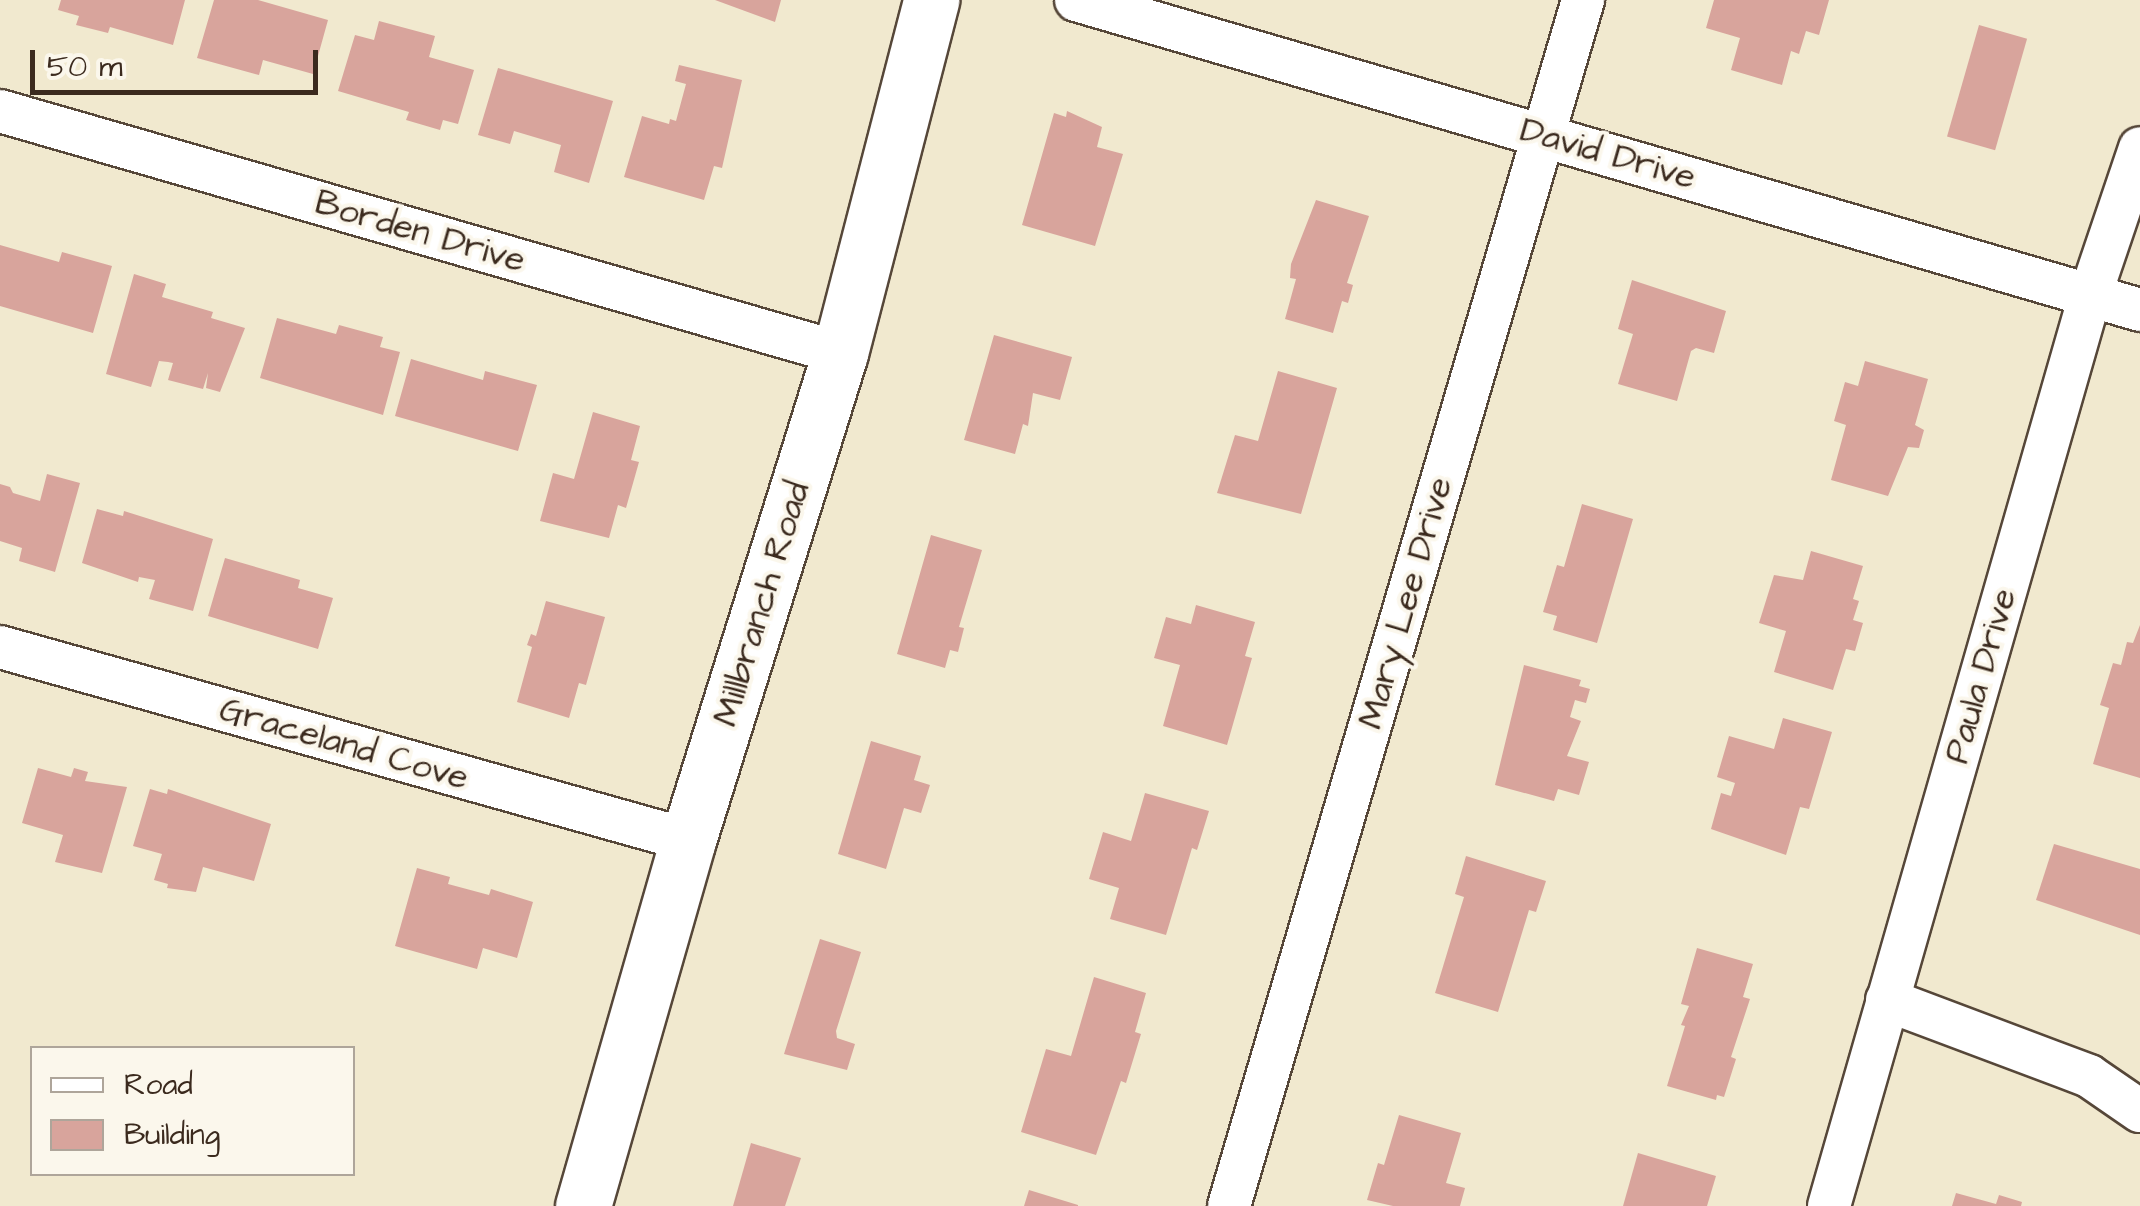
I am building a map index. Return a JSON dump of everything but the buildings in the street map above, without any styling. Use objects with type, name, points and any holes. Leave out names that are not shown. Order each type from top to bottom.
[{"type":"main road","name":"Millbranch Road","points":[[582,1206],[688,840],[840,353],[931,0]]},
{"type":"street","name":"David Drive","points":[[1076,0],[2140,310]]},
{"type":"street","name":"Mary Lee Drive","points":[[1229,1206],[1584,0]]},
{"type":"street","name":"Borden Drive","points":[[0,110],[840,353]]},
{"type":"street","name":"Paula Drive","points":[[1829,1206],[2090,296],[2140,148]]},
{"type":"street","name":"Graceland Cove","points":[[0,648],[688,840]]},
{"type":"street","points":[[1887,1000],[2089,1076],[2140,1111]]}]
